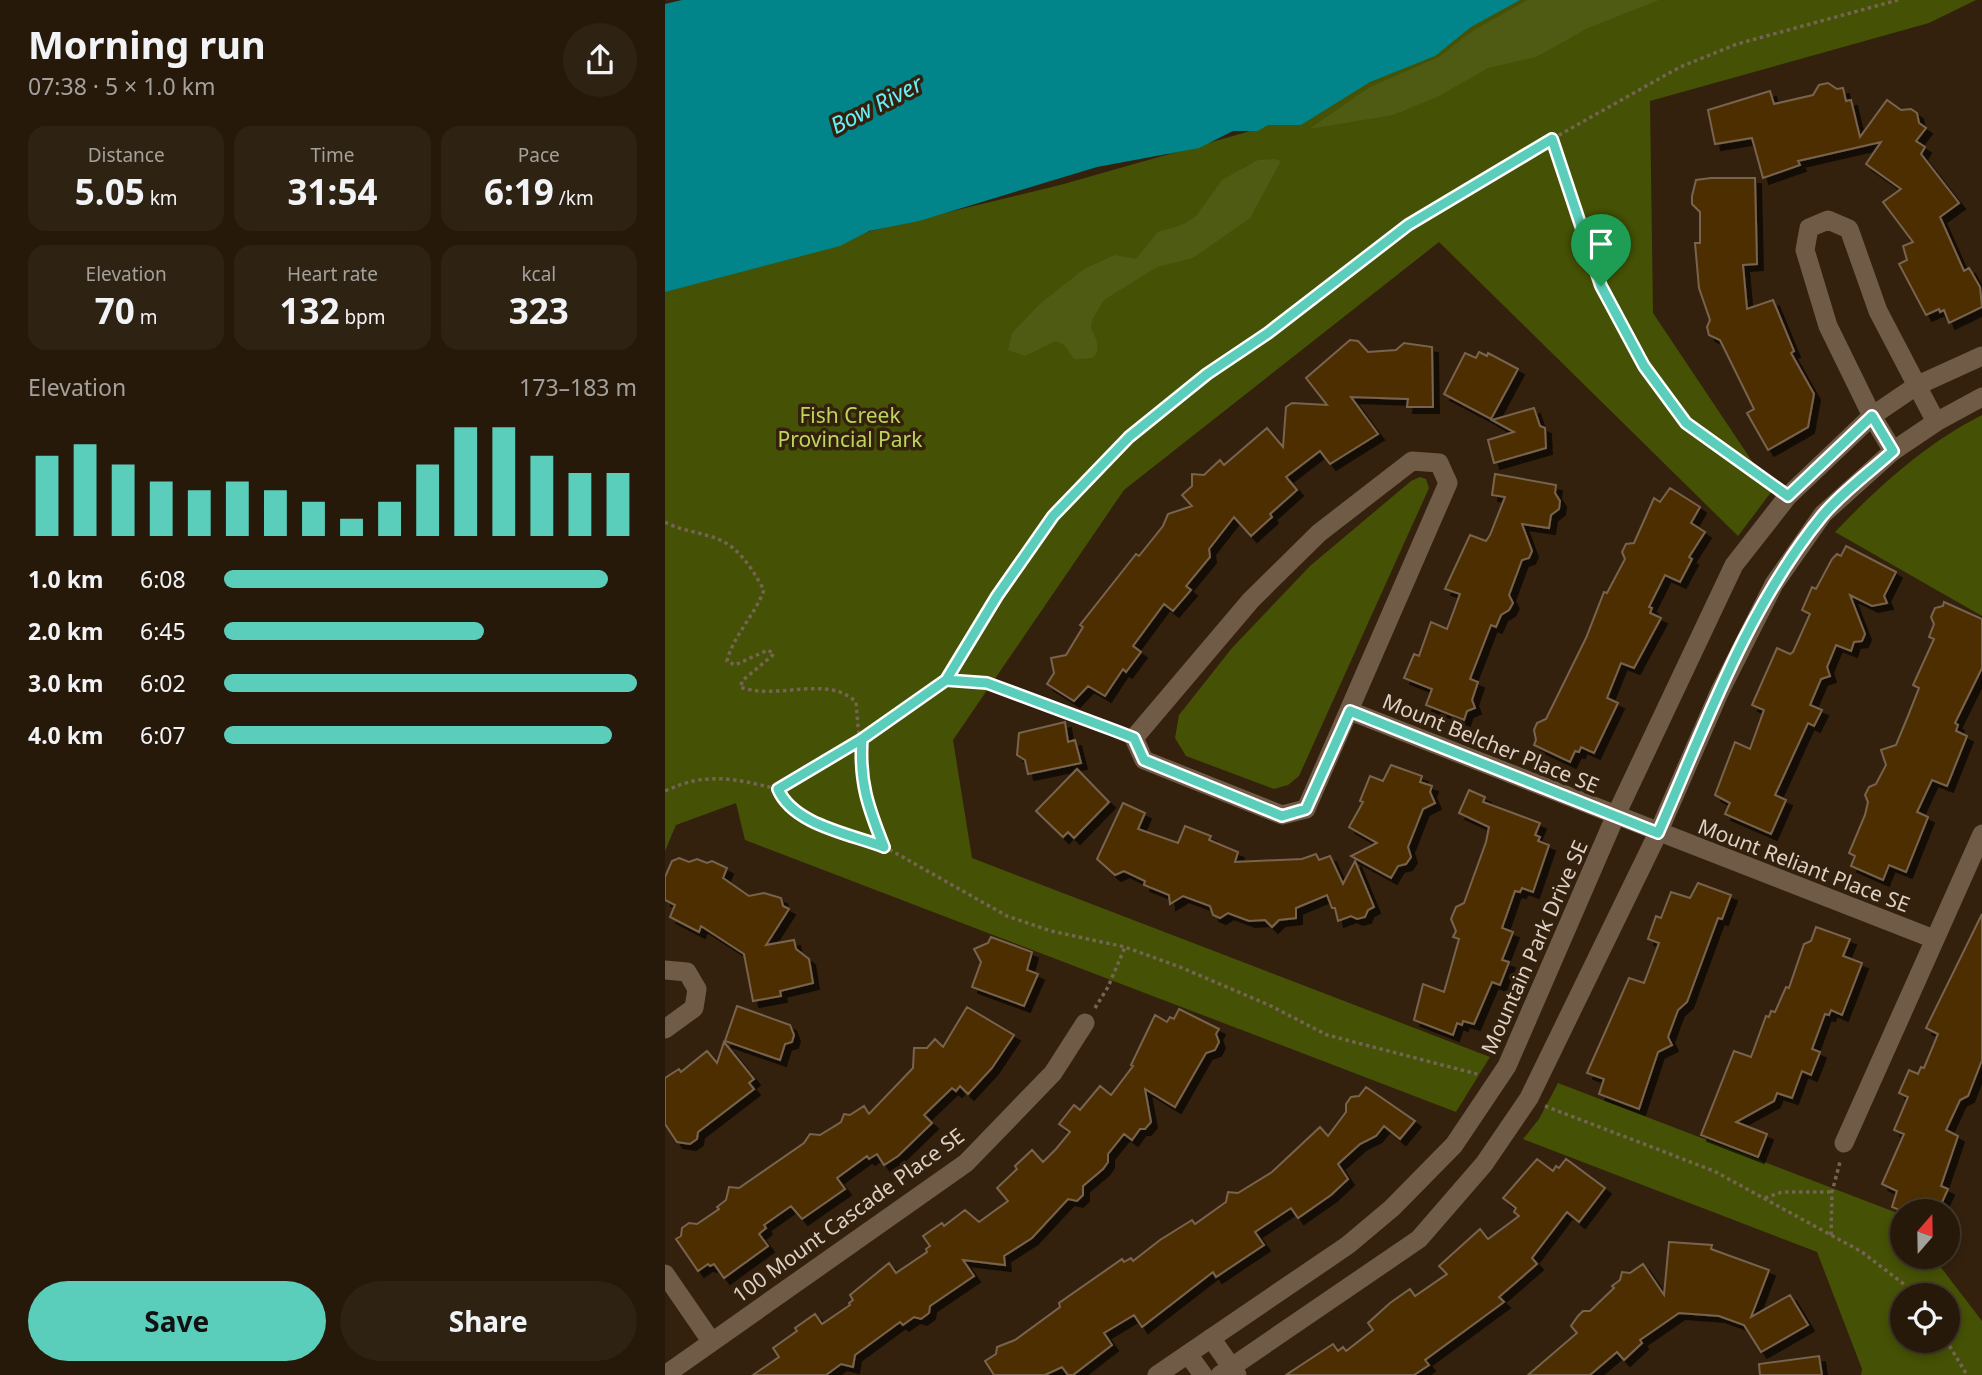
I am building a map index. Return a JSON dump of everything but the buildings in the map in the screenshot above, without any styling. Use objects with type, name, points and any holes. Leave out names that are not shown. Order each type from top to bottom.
[{"type":"street","points":[[1893,451],[1872,416],[1828,326],[1805,250],[1809,228],[1828,220],[1849,229],[1878,311],[1936,422]]},
{"type":"street","name":"Mountain Park Drive SE","points":[[1157,1375],[1348,1245],[1392,1208],[1454,1145],[1507,1066],[1615,817],[1734,565],[1788,496],[1872,416],[1916,386],[1982,356]]},
{"type":"street","points":[[1211,1338],[1229,1372],[1419,1239],[1484,1164],[1529,1098],[1658,833],[1719,693],[1774,584],[1823,514],[1893,451],[1936,422],[1982,397]]},
{"type":"street","name":"Mount Belcher Place SE","points":[[1412,461],[1439,463],[1448,483],[1306,809],[1282,816],[1144,760],[1134,738],[1251,600],[1319,533],[1412,461]]},
{"type":"street","name":"Mount Belcher Place SE","points":[[1350,711],[1658,833]]},
{"type":"street","name":"Mount Reliant Place SE","points":[[1658,833],[1934,939]]},
{"type":"street","points":[[1844,1143],[1982,834]]},
{"type":"street","points":[[665,970],[687,971],[697,989],[694,1008],[665,1029]]},
{"type":"street","name":"100 Mount Cascade Place SE","points":[[665,1375],[966,1163],[1053,1073],[1085,1023]]},
{"type":"street","points":[[665,1274],[711,1341]]},
{"type":"street","points":[[1188,1354],[1203,1375]]},
{"type":"path","points":[[665,791],[688,780],[723,777],[778,789],[862,739],[946,680],[997,596],[1053,516],[1129,437],[1207,374],[1268,333],[1408,225],[1680,67],[1714,54],[1898,0]]},
{"type":"path","points":[[1552,139],[1601,286],[1644,366],[1686,423],[1788,496]]},
{"type":"path","points":[[665,522],[678,530],[722,540],[740,555],[764,590],[757,609],[730,651],[727,661],[735,665],[768,649],[774,654],[743,680],[740,687],[782,692],[835,689],[847,693],[856,702],[862,739],[860,767],[864,797],[884,847]]},
{"type":"path","points":[[946,680],[987,683],[1134,738]]},
{"type":"path","points":[[778,789],[784,802],[805,817],[884,847],[1007,916],[1051,931],[1125,947],[1180,967],[1269,1005],[1327,1035],[1386,1053],[1483,1075]]},
{"type":"path","points":[[1085,1023],[1108,987],[1125,947]]},
{"type":"path","points":[[1543,1105],[1714,1171],[1862,1252],[1902,1283]]},
{"type":"path","points":[[1831,1236],[1832,1192],[1844,1143]]},
{"type":"path","points":[[1764,1199],[1782,1192],[1832,1192]]},
{"type":"path","points":[[1953,1353],[1966,1375]]},
{"type":"green space","name":"Fish Creek Provincial Park","points":[[1501,0],[1976,0],[1929,23],[1650,101],[1653,313],[1772,491],[1738,536],[1439,242],[1124,490],[953,740],[972,858],[1490,1057],[1456,1112],[745,840],[736,803],[676,825],[665,851],[665,281],[1060,185],[1247,132],[1336,95]]},
{"type":"green space","points":[[1528,0],[1659,0],[1588,28],[1536,57],[1488,68],[1439,96],[1393,115],[1309,129],[1370,87],[1439,57],[1474,30]]},
{"type":"green space","points":[[1258,160],[1281,161],[1250,218],[1193,258],[1157,267],[1104,300],[1092,320],[1091,328],[1098,347],[1093,358],[1074,359],[1064,345],[1056,341],[1025,356],[1008,350],[1012,333],[1041,303],[1084,269],[1115,255],[1136,259],[1158,232],[1182,225],[1196,216],[1222,180]]},
{"type":"green space","points":[[1982,415],[1982,616],[1835,532],[1903,468],[1941,439]]},
{"type":"green space","points":[[1420,477],[1426,479],[1429,488],[1299,776],[1288,785],[1274,789],[1186,756],[1175,738],[1179,715],[1232,648],[1310,566],[1411,481]]},
{"type":"green space","points":[[1558,1083],[1890,1210],[1890,1269],[1942,1269],[1953,1283],[1890,1283],[1890,1353],[1960,1353],[1960,1292],[1982,1321],[1982,1375],[1861,1375],[1862,1369],[1817,1252],[1523,1139],[1539,1119]]},
{"type":"water","name":"Bow River","points":[[682,0],[1520,0],[1471,27],[1435,56],[1370,82],[1301,125],[1268,125],[1258,131],[1233,131],[1199,148],[1097,167],[919,221],[869,231],[840,246],[665,292],[665,4]]},
{"type":"route","points":[[1601,286],[1552,139],[1408,225],[1268,333],[1207,374],[1129,437],[1053,516],[997,596],[946,680],[862,739],[860,767],[864,797],[884,847],[805,817],[784,802],[778,789],[862,739],[946,680],[987,683],[1134,738],[1144,760],[1282,816],[1306,809],[1350,711],[1658,833],[1719,693],[1774,584],[1823,514],[1893,451],[1872,416],[1788,496],[1686,423],[1644,366],[1601,286]]}]
